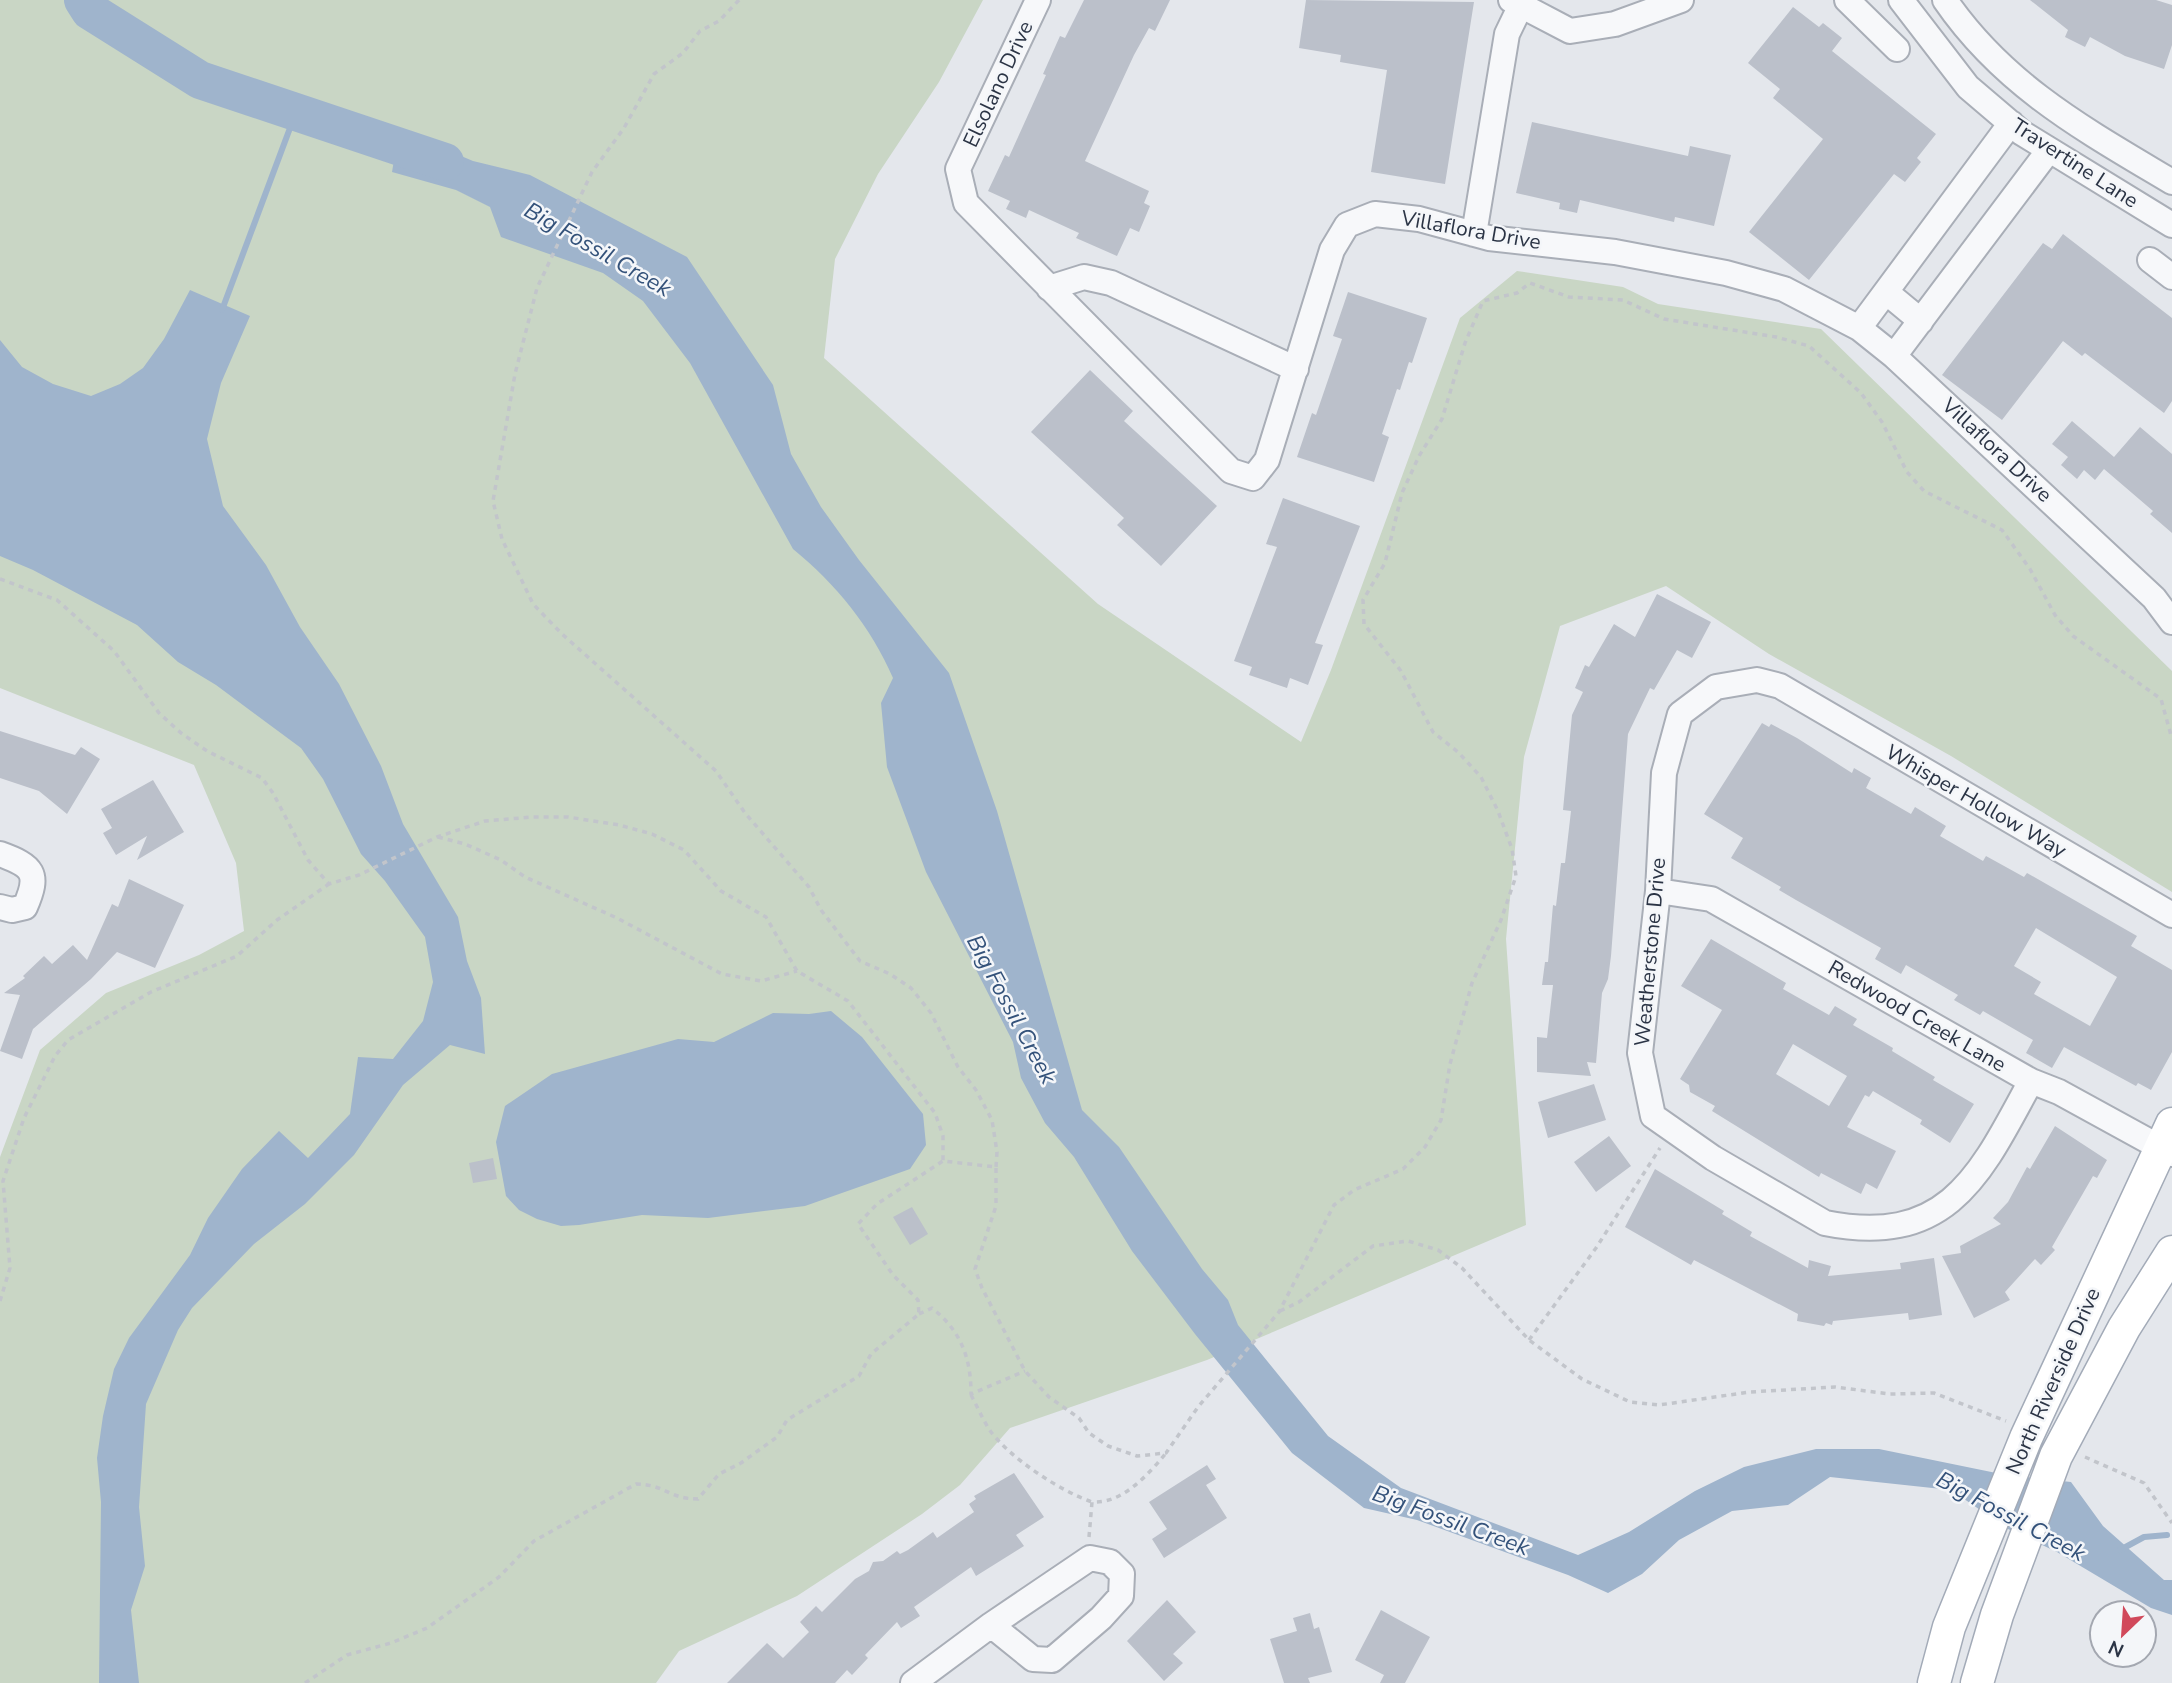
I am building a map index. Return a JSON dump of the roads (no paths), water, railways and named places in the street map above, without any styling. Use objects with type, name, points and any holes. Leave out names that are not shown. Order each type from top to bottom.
[{"type":"main road","name":"North Riverside Drive","points":[[1934,1683],[1949,1627],[1971,1573],[2017,1430],[2168,1142]]},
{"type":"main road","name":"North Riverside Drive","points":[[1977,1683],[1997,1615],[2070,1457],[2124,1328],[2172,1252]]},
{"type":"street","name":"Elsolano Drive","points":[[958,169],[1038,0]]},
{"type":"street","points":[[1474,234],[1507,33],[1516,2],[1570,31],[1615,24],[1681,0]]},
{"type":"street","points":[[1847,0],[1897,49]]},
{"type":"street","name":"Travertine Lane","points":[[1901,0],[1968,86],[2011,123],[2049,150],[2172,225]]},
{"type":"street","name":"Travertine Lane","points":[[1945,0],[1994,61],[2044,104],[2172,183]]},
{"type":"street","points":[[1859,328],[2011,123]]},
{"type":"street","points":[[1894,356],[2049,150]]},
{"type":"street","name":"Villaflora Drive","points":[[958,169],[966,202],[1231,471],[1252,478],[1267,460],[1332,250],[1347,225],[1376,214],[1419,219],[1474,234],[1615,252],[1726,273],[1784,289],[1859,328],[1894,356],[2154,597],[2172,622]]},
{"type":"street","points":[[2150,260],[2172,277]]},
{"type":"street","points":[[1049,288],[1084,277],[1111,283],[1296,369]]},
{"type":"street","points":[[1886,292],[1921,321]]},
{"type":"street","name":"Weatherstone Drive","points":[[1780,686],[1757,680],[1716,687],[1680,714],[1664,773],[1658,891],[1640,1053],[1653,1116],[1671,1132],[1825,1223],[1843,1226],[1883,1225],[1939,1210],[1966,1189],[1989,1159],[2031,1081]]},
{"type":"street","name":"Whisper Hollow Way","points":[[1780,686],[2172,915]]},
{"type":"street","points":[[0,854],[22,862],[30,870],[34,886],[25,907],[12,910],[0,907]]},
{"type":"street","name":"Redwood Creek Lane","points":[[1658,891],[1711,899],[2031,1081],[2168,1142]]},
{"type":"street","points":[[913,1683],[933,1665],[991,1625],[1090,1558],[1110,1562],[1122,1574],[1121,1595],[1092,1626],[1052,1660],[1033,1659],[991,1625]]},
{"type":"water","points":[[399,130],[473,161],[530,175],[687,257],[773,385],[791,454],[821,507],[859,560],[949,673],[997,811],[1082,1110],[1119,1147],[1202,1269],[1228,1300],[1238,1325],[1328,1436],[1401,1488],[1578,1555],[1629,1532],[1695,1491],[1744,1467],[1816,1449],[1879,1449],[2006,1475],[2071,1482],[2103,1526],[2164,1580],[2172,1580],[2172,1615],[2158,1610],[2158,1599],[2136,1599],[2057,1552],[2008,1529],[1951,1490],[1830,1477],[1788,1505],[1732,1511],[1679,1540],[1642,1574],[1608,1593],[1568,1575],[1417,1520],[1364,1508],[1292,1453],[1195,1334],[1132,1251],[1074,1157],[1045,1123],[1021,1078],[1013,1042],[926,872],[887,767],[881,703],[893,678],[874,641],[851,608],[824,577],[793,549],[690,363],[643,301],[603,273],[501,237],[490,207],[456,190],[392,172]]},
{"type":"water","points":[[190,290],[250,316],[221,383],[207,439],[223,506],[266,565],[300,627],[339,684],[381,766],[403,824],[458,917],[467,961],[481,998],[485,1054],[450,1045],[403,1085],[354,1155],[305,1204],[254,1244],[192,1308],[178,1330],[146,1404],[139,1507],[145,1566],[131,1610],[139,1683],[99,1683],[101,1502],[97,1458],[114,1369],[129,1338],[190,1255],[208,1218],[242,1169],[279,1131],[308,1158],[350,1114],[358,1057],[393,1059],[423,1021],[433,982],[425,937],[385,881],[361,854],[323,779],[301,748],[216,685],[178,662],[137,625],[33,570],[0,556],[0,340],[22,367],[53,384],[91,396],[120,384],[143,368],[164,339]]},
{"type":"water","points":[[831,1011],[862,1037],[923,1114],[926,1145],[910,1169],[805,1206],[708,1218],[642,1215],[561,1226],[519,1210],[506,1196],[496,1142],[505,1106],[552,1074],[678,1039],[714,1042],[773,1013],[809,1014]]},
{"type":"waterway","name":"Big Fossil Creek","points":[[83,0],[90,11],[200,80],[445,162]]},
{"type":"waterway","points":[[222,310],[296,112]]},
{"type":"waterway","points":[[2120,1550],[2144,1537],[2167,1535]]}]
